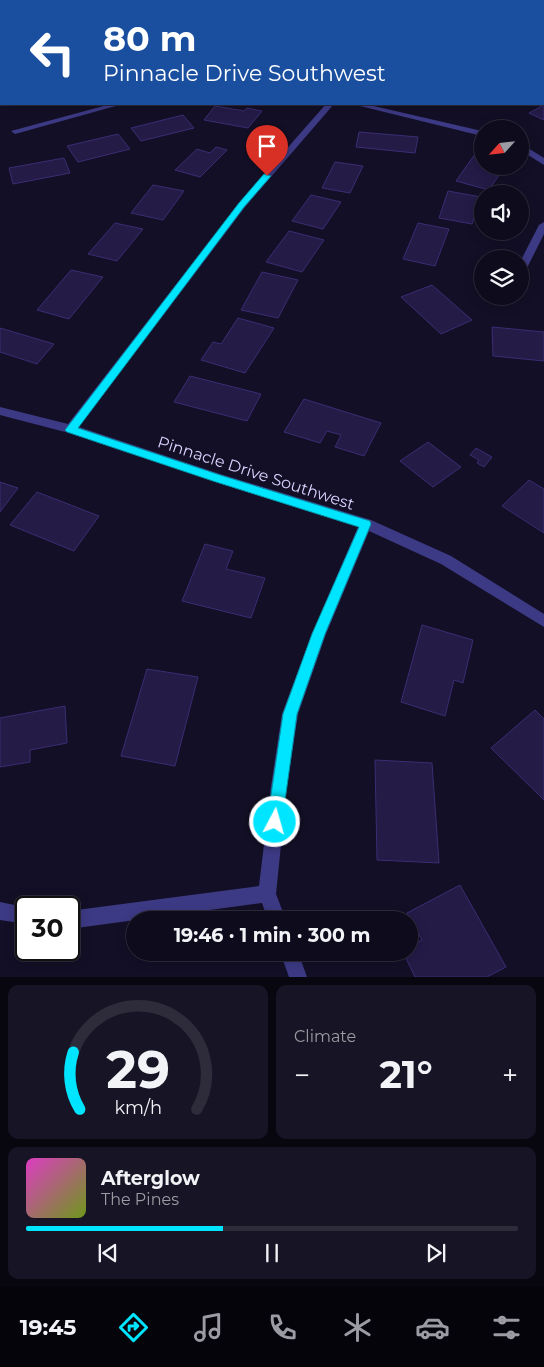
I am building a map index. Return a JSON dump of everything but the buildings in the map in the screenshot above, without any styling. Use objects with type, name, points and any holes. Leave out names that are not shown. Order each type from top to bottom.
[{"type":"street","points":[[14,131],[115,105]]},
{"type":"street","points":[[71,430],[242,205],[329,105]]},
{"type":"street","points":[[360,105],[474,132]]},
{"type":"street","points":[[529,152],[544,162]]},
{"type":"street","points":[[529,255],[544,226]]},
{"type":"street","name":"Pinnacle Drive Southwest","points":[[0,411],[71,430],[366,524],[446,560],[544,621]]},
{"type":"street","points":[[274,911],[267,894],[279,786],[290,714],[319,634],[366,524]]},
{"type":"street","points":[[80,919],[267,894]]},
{"type":"street","points":[[0,911],[15,913]]},
{"type":"street","points":[[292,961],[298,977]]},
{"type":"route","points":[[267,176],[242,205],[71,430],[366,524],[319,634],[290,714],[275,822]]}]
